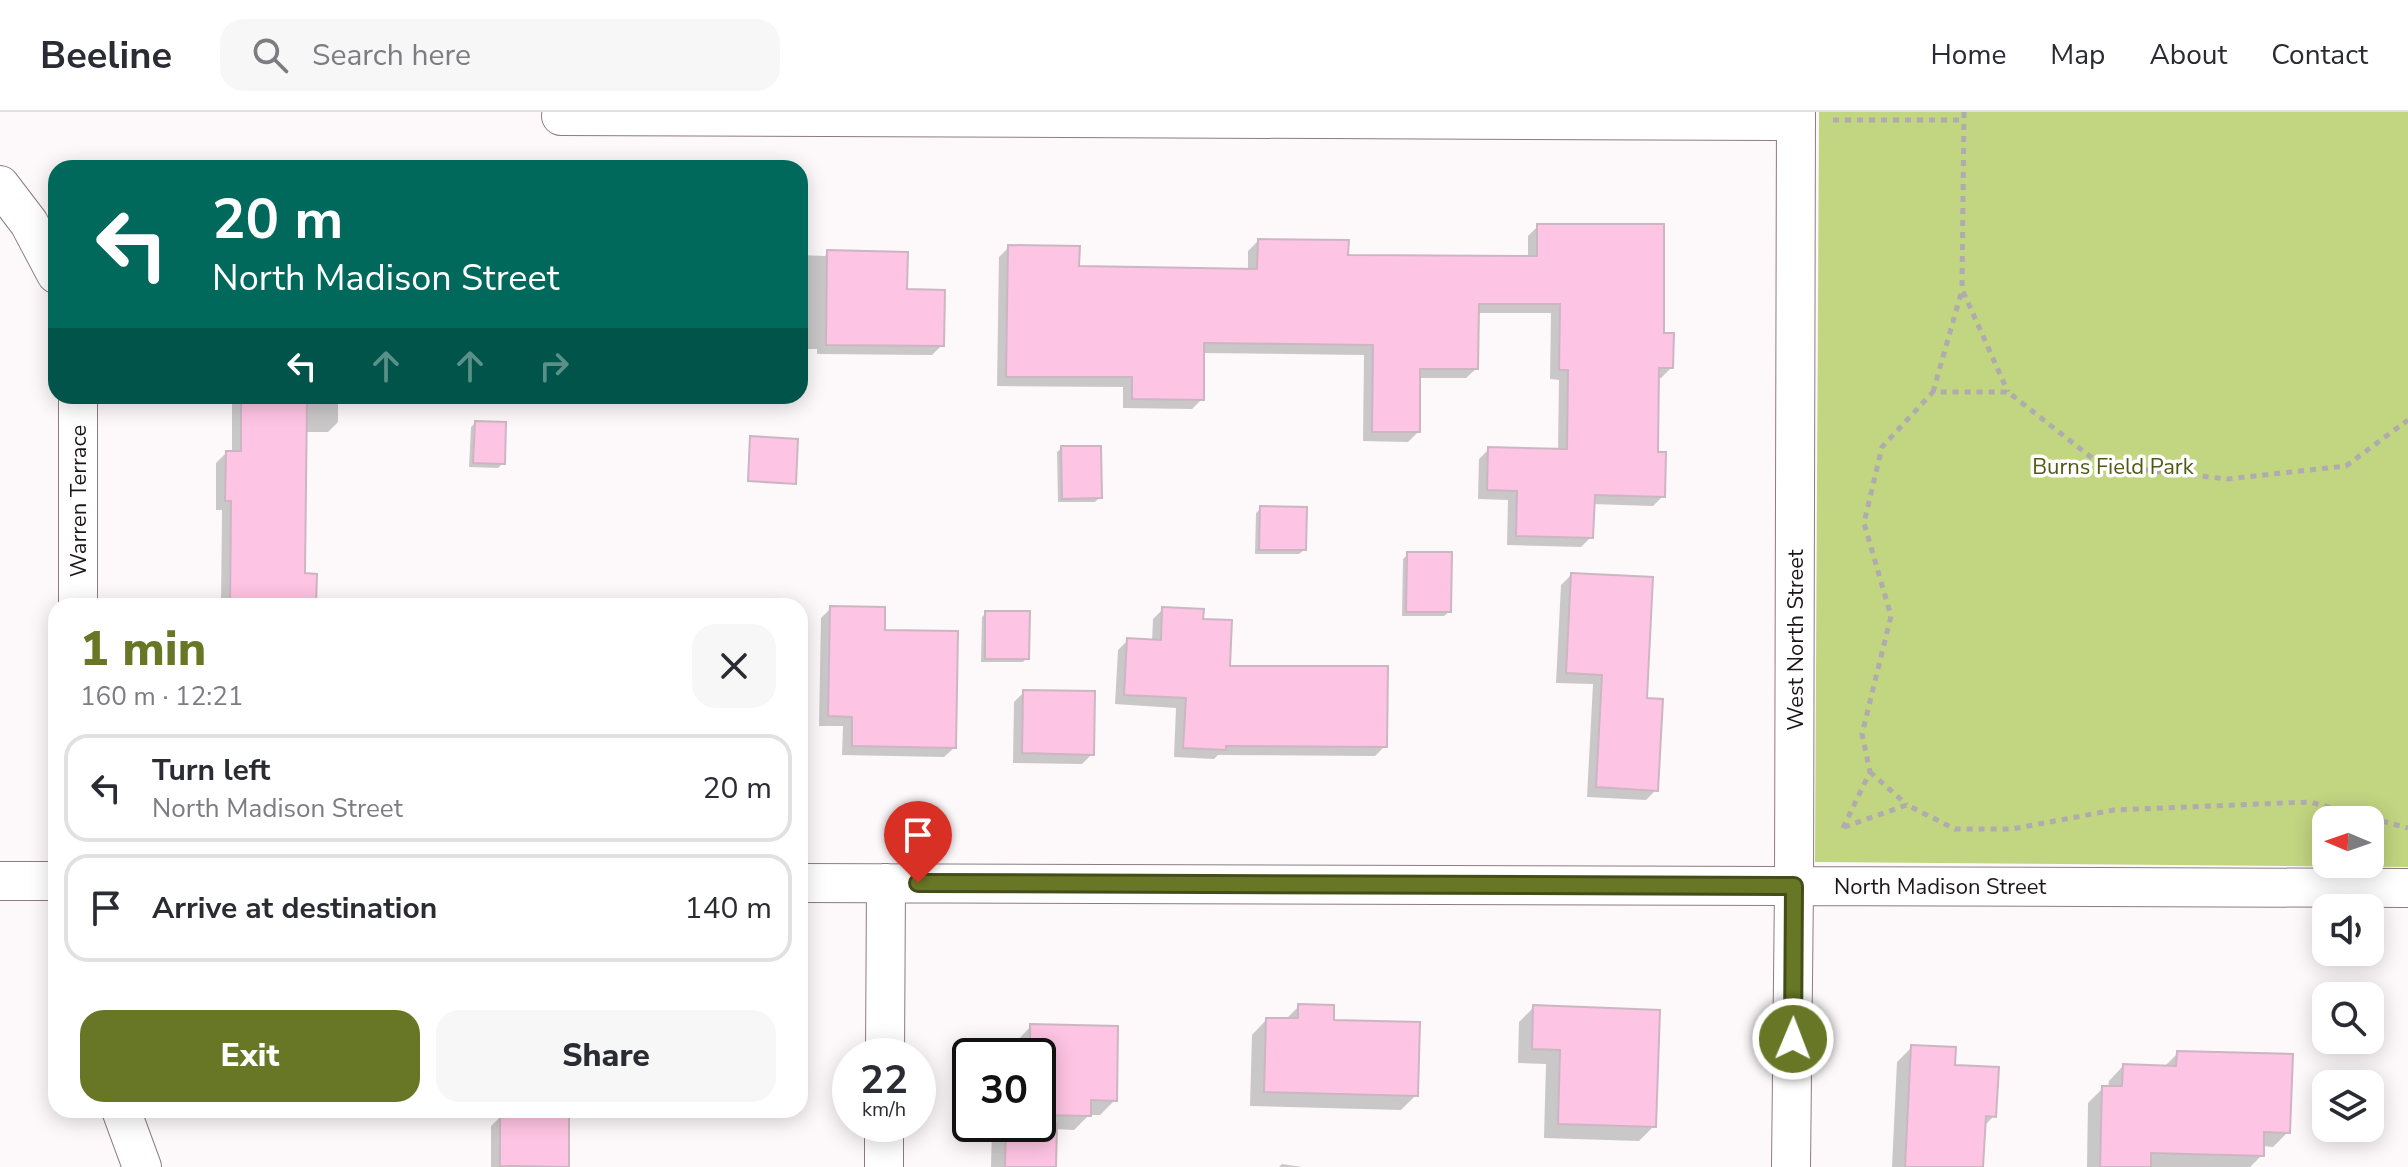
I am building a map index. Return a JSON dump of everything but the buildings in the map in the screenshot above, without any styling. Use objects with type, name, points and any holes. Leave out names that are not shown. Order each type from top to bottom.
[{"type":"street","points":[[561,116],[1796,116]]},
{"type":"street","name":"West North Street","points":[[1791,1167],[1796,116]]},
{"type":"street","points":[[0,185],[29,223],[48,259]]},
{"type":"street","name":"Warren Terrace","points":[[78,404],[78,598]]},
{"type":"street","points":[[0,881],[48,881]]},
{"type":"street","name":"North Madison Street","points":[[808,883],[2408,888]]},
{"type":"street","points":[[885,1038],[886,883]]},
{"type":"street","points":[[124,1118],[142,1167]]},
{"type":"street","points":[[884,1142],[884,1167]]},
{"type":"path","points":[[1964,112],[1962,289],[1933,392],[1882,447],[1864,523],[1891,616],[1862,734],[1870,772],[1907,805],[1955,829],[2012,829],[2114,810],[2310,802],[2408,828]]},
{"type":"path","points":[[1796,116],[1964,120]]},
{"type":"path","points":[[1962,289],[2008,392],[2101,465],[2227,479],[2346,466],[2408,420]]},
{"type":"path","points":[[1933,392],[2008,392]]},
{"type":"path","points":[[1870,772],[1843,828],[1907,805]]},
{"type":"green space","name":"Burns Field Park","points":[[1819,112],[2408,112],[2408,867],[2384,867],[2384,806],[2312,806],[2312,866],[1815,862]]},
{"type":"route","points":[[918,883],[1794,886],[1793,1039]]}]
